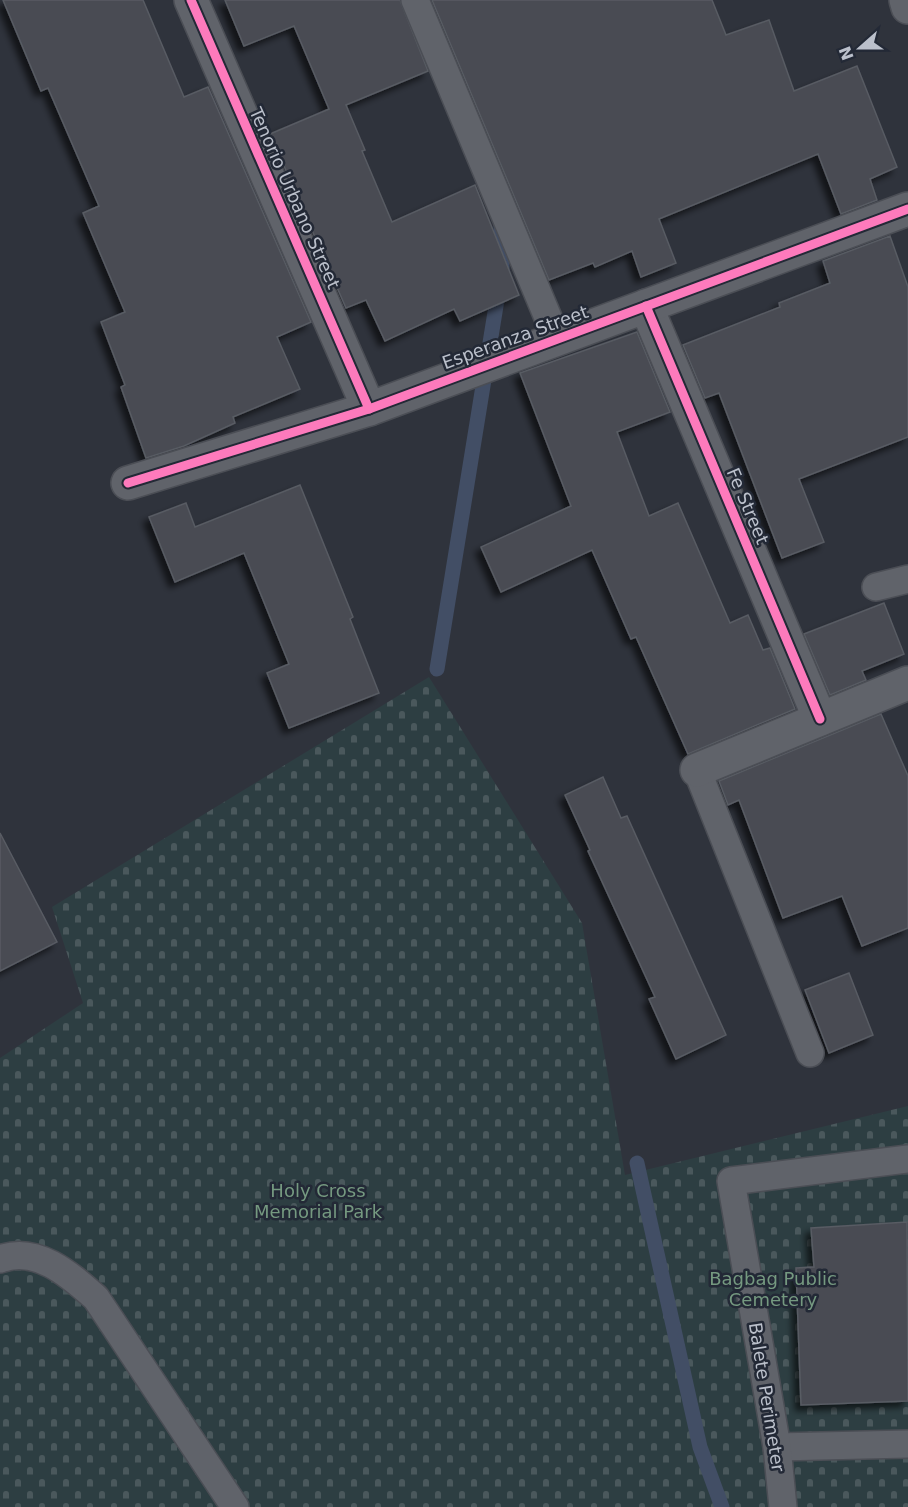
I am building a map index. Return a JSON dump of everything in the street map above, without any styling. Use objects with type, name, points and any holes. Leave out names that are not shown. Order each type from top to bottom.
[{"type":"street","name":"Tenorio Urbano Street","points":[[191,0],[369,410]]},
{"type":"street","points":[[906,0],[908,7]]},
{"type":"street","name":"Esperanza Street","points":[[128,483],[369,410],[908,209]]},
{"type":"street","name":"Fe Street","points":[[646,306],[820,719]]},
{"type":"street","points":[[697,770],[908,683]]},
{"type":"lane","points":[[415,0],[557,339]]},
{"type":"lane","points":[[876,587],[908,579]]},
{"type":"lane","points":[[697,770],[810,1053]]},
{"type":"lane","name":"Balete Perimeter","points":[[783,1507],[777,1447],[731,1181],[908,1159]]},
{"type":"lane","points":[[0,1260],[38,1257],[72,1276],[96,1298],[235,1507]]},
{"type":"lane","points":[[777,1447],[908,1444]]},
{"type":"green space","name":"Holy Cross Memorial Park","points":[[429,677],[582,923],[625,1175],[908,1106],[908,1507],[0,1507],[0,1058],[83,1003],[52,907]]},
{"type":"building","points":[[3,0],[143,0],[184,97],[208,87],[311,322],[277,337],[300,389],[233,417],[235,423],[184,446],[146,458],[121,387],[125,385],[101,322],[125,312],[83,213],[99,206],[48,88],[41,91]]},
{"type":"building","points":[[225,0],[400,0],[428,71],[346,105],[365,150],[362,151],[392,222],[475,185],[519,295],[460,321],[454,309],[385,341],[366,300],[346,308],[270,134],[329,109],[294,26],[244,46]]},
{"type":"building","points":[[432,0],[712,0],[726,35],[769,20],[794,91],[857,66],[897,167],[870,179],[877,200],[841,214],[818,154],[659,219],[676,263],[641,277],[632,251],[595,267],[593,263],[549,280]]},
{"type":"building","points":[[890,236],[908,287],[908,437],[799,479],[824,542],[782,558],[719,393],[705,398],[683,345],[780,307],[779,303],[830,283],[823,261]]},
{"type":"building","points":[[637,332],[670,412],[617,432],[649,516],[678,503],[730,623],[748,615],[763,650],[770,648],[795,709],[688,754],[636,637],[631,639],[592,550],[501,592],[481,547],[571,506],[520,373]]},
{"type":"building","points":[[300,485],[353,617],[350,619],[379,693],[289,728],[267,673],[289,664],[244,553],[175,582],[149,517],[186,503],[195,527]]},
{"type":"building","points":[[884,603],[904,654],[862,671],[866,680],[830,695],[804,634]]},
{"type":"building","points":[[881,714],[908,776],[908,928],[862,946],[842,896],[783,918],[739,800],[728,805],[719,781]]},
{"type":"building","points":[[603,777],[621,818],[627,816],[726,1035],[676,1059],[649,999],[655,997],[565,795]]},
{"type":"building","points":[[0,833],[57,942],[0,971]]},
{"type":"building","points":[[849,973],[873,1035],[829,1053],[805,990]]},
{"type":"building","points":[[907,1222],[908,1401],[801,1405],[796,1268],[814,1267],[811,1228]]},
{"type":"waterway","points":[[437,669],[502,269],[501,222]]},
{"type":"waterway","points":[[637,1163],[700,1447],[722,1507]]},
{"type":"cycle path","points":[[191,0],[369,409]]},
{"type":"cycle path","points":[[128,483],[369,409],[908,209]]},
{"type":"cycle path","points":[[646,306],[820,719]]},
{"type":"park label","name":"Bagbag Public Cemetery","points":[[773,1288]]}]
